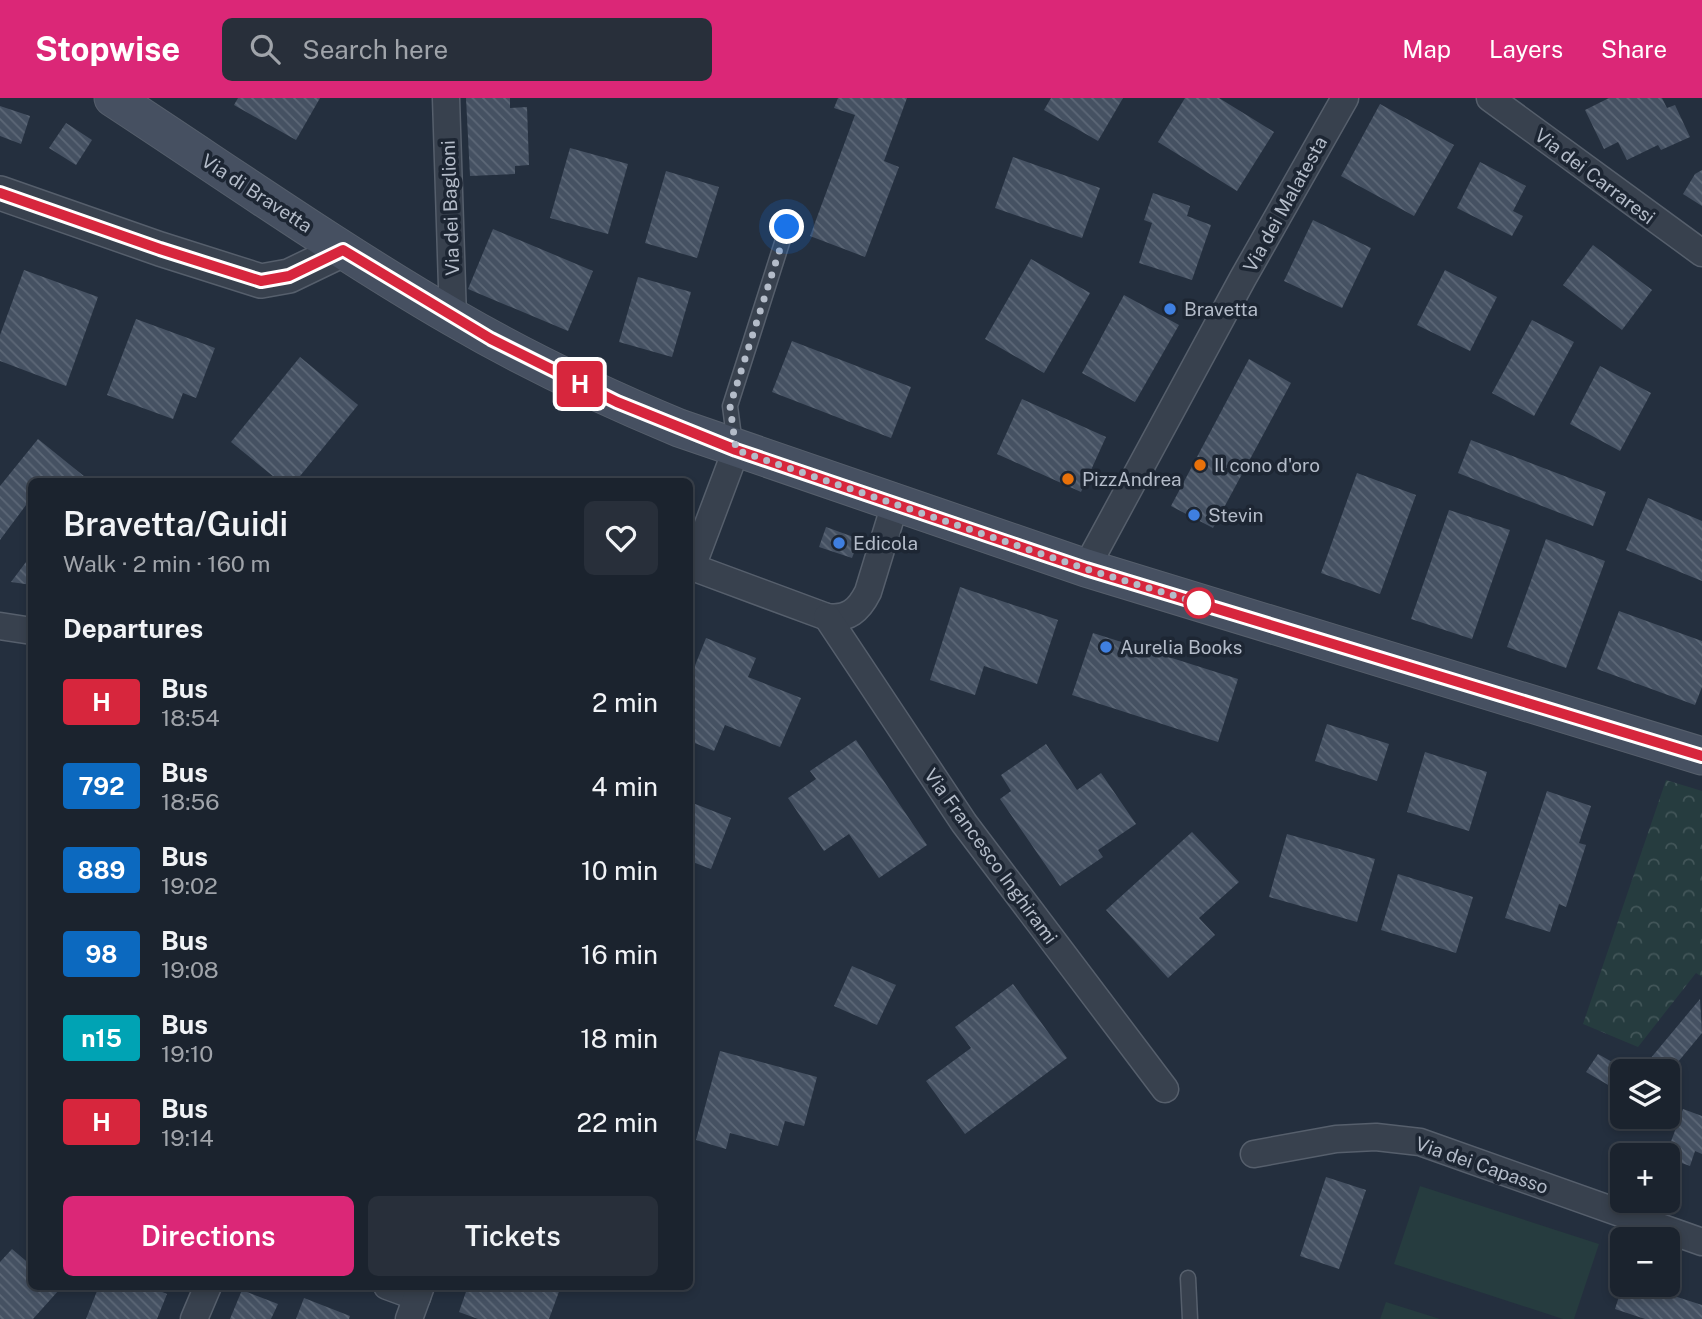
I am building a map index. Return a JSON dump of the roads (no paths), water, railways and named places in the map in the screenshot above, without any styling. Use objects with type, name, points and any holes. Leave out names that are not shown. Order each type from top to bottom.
[{"type":"main road","name":"Via di Bravetta","points":[[113,98],[343,250],[453,318],[617,402],[736,450],[1086,569],[1702,755]]},
{"type":"street","name":"Via dei Baglioni","points":[[446,98],[453,318]]},
{"type":"street","name":"Via dei Malatesta","points":[[1086,569],[1243,278],[1345,98]]},
{"type":"street","name":"Via dei Carraresi","points":[[1490,98],[1702,253]]},
{"type":"street","points":[[0,193],[261,281],[289,276],[343,250]]},
{"type":"street","points":[[693,565],[736,450]]},
{"type":"street","points":[[693,571],[827,617],[848,616],[861,605],[868,592],[895,504]]},
{"type":"street","name":"Via Francesco Inghirami","points":[[827,617],[964,823],[1165,1089]]},
{"type":"street","points":[[0,626],[28,630]]},
{"type":"street","name":"Via dei Capasso","points":[[1254,1154],[1336,1139],[1376,1137],[1420,1142],[1702,1242]]},
{"type":"street","points":[[194,1319],[206,1290]]},
{"type":"street","points":[[395,1290],[416,1301]]},
{"type":"lane","points":[[736,450],[730,406],[787,227]]},
{"type":"lane","points":[[1188,1278],[1190,1319]]},
{"type":"place","name":"Bravetta","points":[[1170,309]]},
{"type":"place","name":"Il cono d'oro","points":[[1200,465]]},
{"type":"place","name":"PizzAndrea","points":[[1068,479]]},
{"type":"place","name":"Stevin","points":[[1194,515]]},
{"type":"place","name":"Edicola","points":[[839,543]]},
{"type":"place","name":"Aurelia Books","points":[[1106,647]]}]
